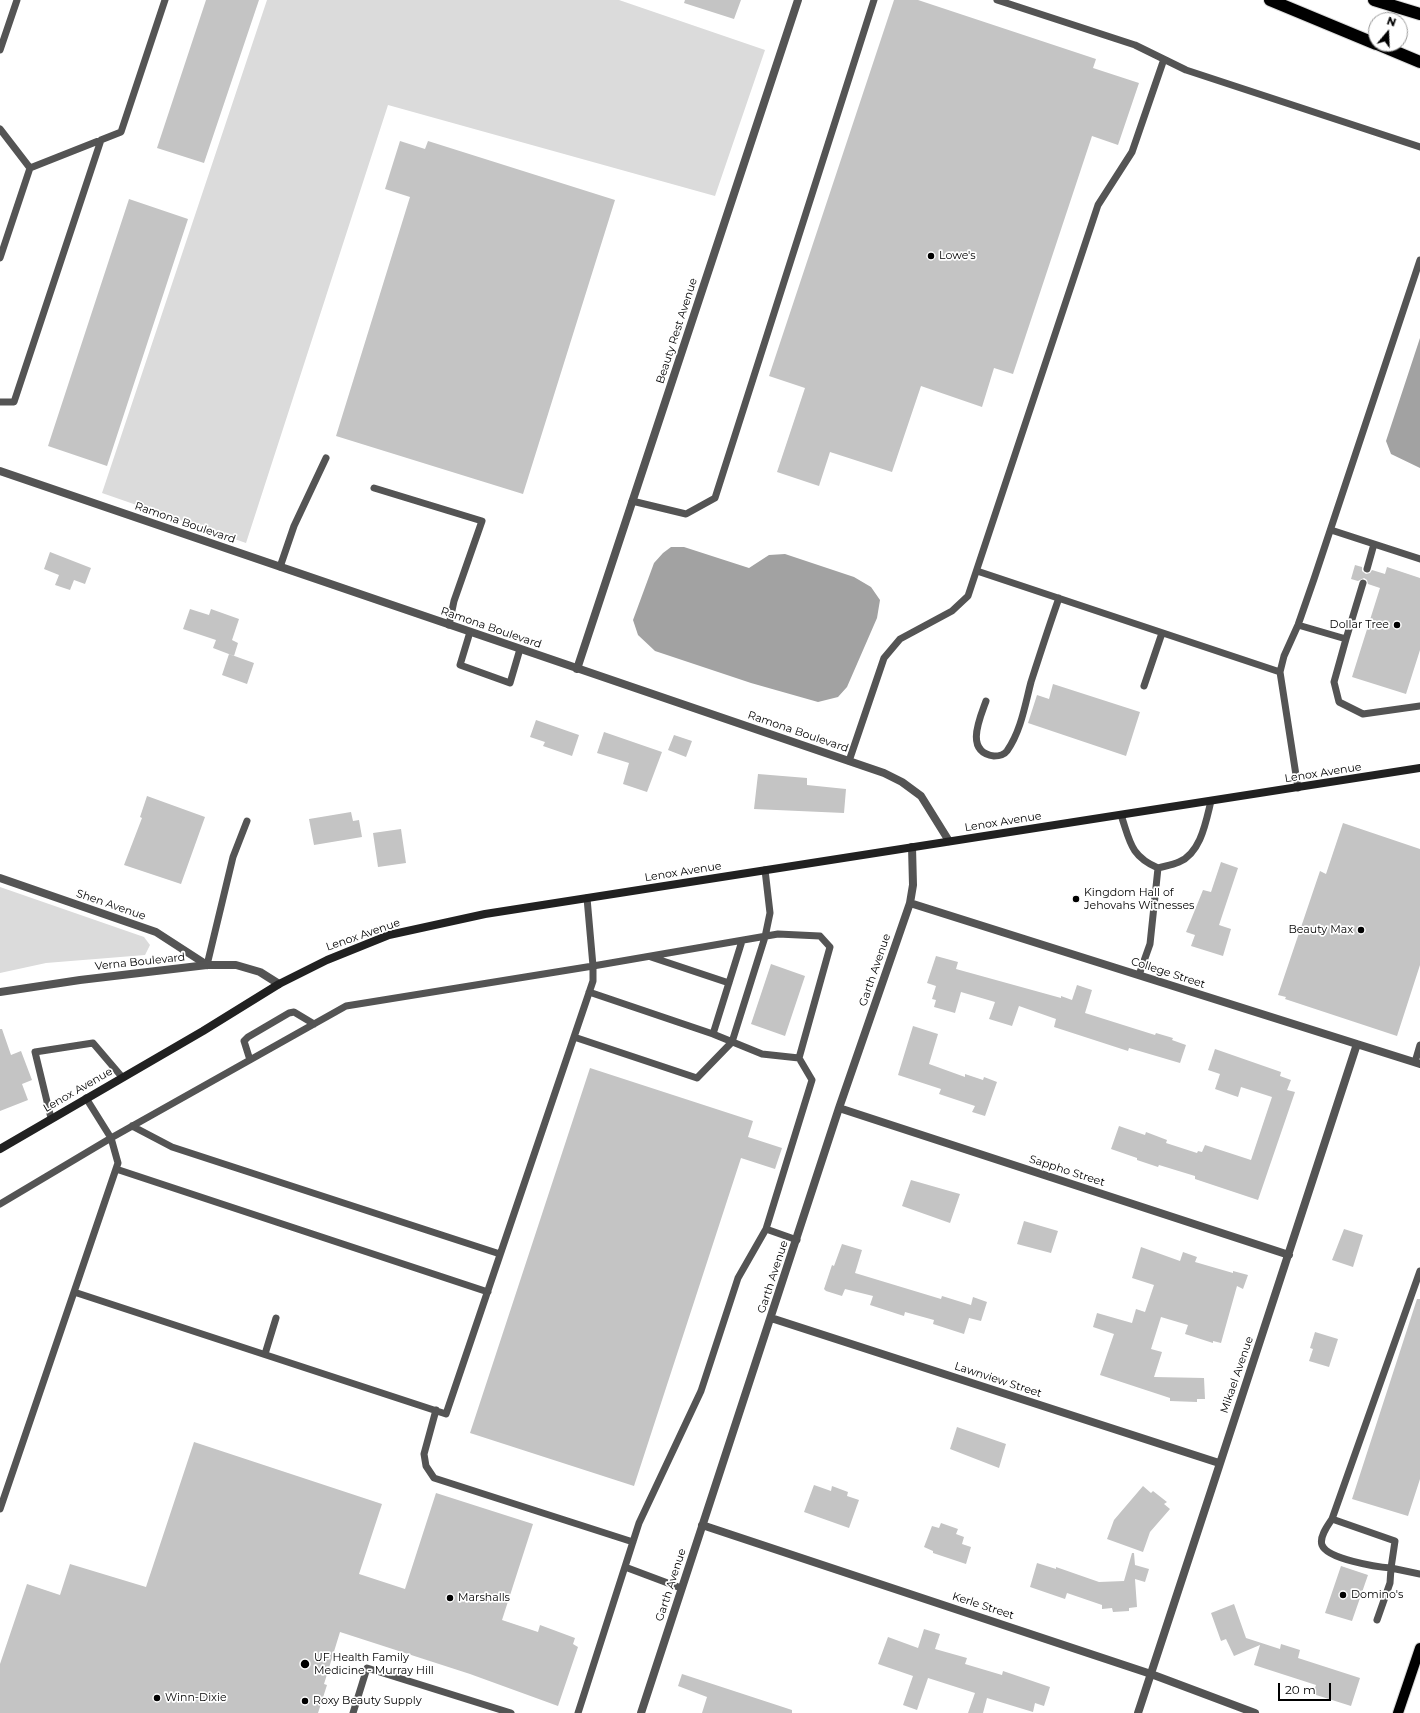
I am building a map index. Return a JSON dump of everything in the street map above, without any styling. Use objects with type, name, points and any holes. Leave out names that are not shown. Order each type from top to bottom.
[{"type":"highway","points":[[1270,0],[1368,41]]},
{"type":"highway","points":[[1374,0],[1420,14]]},
{"type":"highway","points":[[1396,52],[1420,62]]},
{"type":"main road","name":"Lenox Avenue","points":[[0,1149],[51,1118],[203,1032],[279,984],[327,960],[389,935],[485,914],[1420,768]]},
{"type":"main road","points":[[1398,1713],[1420,1648]]},
{"type":"street","name":"Beauty Rest Avenue","points":[[577,669],[798,0]]},
{"type":"street","name":"Ramona Boulevard","points":[[0,471],[884,773],[902,782],[921,796],[949,841]]},
{"type":"street","name":"Garth Avenue","points":[[641,1713],[839,1108],[910,903],[913,885],[912,847]]},
{"type":"street","name":"Shen Avenue","points":[[0,878],[156,932],[208,965]]},
{"type":"street","name":"College Street","points":[[910,903],[1417,1063]]},
{"type":"street","name":"Verna Boulevard","points":[[0,992],[80,980],[208,965],[236,966],[254,970],[279,984]]},
{"type":"street","name":"Mikael Avenue","points":[[1138,1713],[1357,1044]]},
{"type":"street","name":"Sappho Street","points":[[839,1108],[1289,1255]]},
{"type":"street","name":"Lawnview Street","points":[[771,1318],[1219,1463]]},
{"type":"street","name":"Kerle Street","points":[[702,1525],[1151,1674],[1255,1713]]},
{"type":"lane","points":[[0,50],[17,0]]},
{"type":"lane","points":[[30,168],[121,132],[165,0]]},
{"type":"lane","points":[[632,501],[686,514],[715,498],[874,0]]},
{"type":"lane","points":[[997,0],[1135,46],[1186,70],[1420,147]]},
{"type":"lane","points":[[849,761],[884,658],[900,639],[952,611],[968,596],[1098,206],[1132,152],[1164,59]]},
{"type":"lane","points":[[0,129],[30,168]]},
{"type":"lane","points":[[0,402],[14,402],[101,140]]},
{"type":"lane","points":[[0,258],[30,168]]},
{"type":"lane","points":[[1298,788],[1280,672],[1284,656],[1298,625],[1420,260]]},
{"type":"lane","points":[[280,567],[294,526],[326,458]]},
{"type":"lane","points":[[374,488],[482,521],[454,601],[449,625]]},
{"type":"lane","points":[[1330,530],[1420,559]]},
{"type":"lane","points":[[1367,568],[1374,544]]},
{"type":"lane","points":[[977,571],[1280,672]]},
{"type":"lane","points":[[1363,583],[1334,682],[1339,702],[1363,714],[1420,706]]},
{"type":"lane","points":[[986,700],[975,735],[977,745],[981,750],[990,755],[998,756],[1006,752],[1016,733],[1040,653],[1059,598]]},
{"type":"lane","points":[[1298,625],[1346,639]]},
{"type":"lane","points":[[470,632],[460,665],[474,670],[510,682],[520,649]]},
{"type":"lane","points":[[1144,686],[1162,633]]},
{"type":"lane","points":[[1121,815],[1136,856],[1146,863],[1158,868],[1180,862],[1193,852],[1203,832],[1211,801]]},
{"type":"lane","points":[[208,965],[233,857],[247,821]]},
{"type":"lane","points":[[1138,975],[1150,944],[1158,868]]},
{"type":"lane","points":[[574,1036],[697,1078],[732,1042],[765,937],[770,913],[765,870]]},
{"type":"lane","points":[[74,1292],[446,1414],[593,981],[587,898]]},
{"type":"lane","points":[[0,1204],[132,1126],[346,1006],[778,934],[820,936],[830,947],[799,1058],[812,1080],[766,1230],[738,1278],[701,1390],[639,1523],[578,1713]]},
{"type":"lane","points":[[713,1034],[742,941]]},
{"type":"lane","points":[[650,956],[729,983]]},
{"type":"lane","points":[[589,992],[713,1034],[762,1054],[799,1058]]},
{"type":"lane","points":[[250,1060],[244,1041],[248,1037],[288,1013],[294,1012],[314,1024]]},
{"type":"lane","points":[[51,1118],[35,1052],[93,1043],[122,1078]]},
{"type":"lane","points":[[1417,1063],[1420,1044]]},
{"type":"lane","points":[[0,1509],[118,1163],[112,1138],[86,1098]]},
{"type":"lane","points":[[132,1126],[172,1147],[500,1254]]},
{"type":"lane","points":[[116,1169],[488,1292]]},
{"type":"lane","points":[[766,1230],[797,1240]]},
{"type":"lane","points":[[1420,1271],[1332,1519],[1321,1540],[1322,1545],[1327,1551],[1358,1563],[1420,1574]]},
{"type":"lane","points":[[265,1354],[276,1318]]},
{"type":"lane","points":[[436,1410],[424,1454],[426,1466],[434,1478],[633,1542]]},
{"type":"lane","points":[[1332,1519],[1395,1541],[1390,1583],[1378,1620]]},
{"type":"lane","points":[[625,1566],[681,1588]]},
{"type":"lane","points":[[353,1713],[367,1668],[511,1713]]},
{"type":"shaded area","points":[[267,0],[619,0],[765,50],[715,196],[388,105],[246,543],[102,493]]},
{"type":"shaded area","points":[[1420,338],[1420,468],[1391,454],[1386,441]]},
{"type":"shaded area","points":[[671,547],[684,547],[749,568],[769,555],[785,554],[854,577],[871,587],[880,600],[877,618],[847,687],[838,697],[818,702],[751,683],[655,651],[638,635],[633,620],[654,563]]},
{"type":"shaded area","points":[[0,887],[144,937],[150,945],[145,955],[46,963],[0,973]]},
{"type":"building","points":[[206,0],[259,0],[204,163],[157,148]]},
{"type":"building","points":[[685,0],[741,0],[734,19],[684,3]]},
{"type":"building","name":"Lowe's","points":[[894,0],[918,0],[1096,59],[1093,68],[1139,83],[1118,145],[1092,136],[1013,374],[994,368],[982,407],[921,386],[892,472],[830,452],[819,486],[777,472],[805,388],[769,376]]},
{"type":"building","points":[[400,141],[425,149],[428,141],[615,200],[523,494],[336,436],[410,197],[385,189]]},
{"type":"building","points":[[129,199],[188,219],[107,466],[48,446]]},
{"type":"building","points":[[50,552],[91,568],[85,584],[74,580],[70,590],[55,585],[59,575],[44,569]]},
{"type":"building","points":[[1355,565],[1362,567],[1362,571],[1366,574],[1370,573],[1372,570],[1385,574],[1387,567],[1420,578],[1420,650],[1406,694],[1352,677],[1380,588],[1368,584],[1367,580],[1364,578],[1358,581],[1351,579]]},
{"type":"building","points":[[190,609],[209,615],[211,609],[239,619],[232,640],[238,643],[234,656],[213,648],[216,640],[183,629]]},
{"type":"building","points":[[229,654],[254,663],[247,684],[222,675]]},
{"type":"building","points":[[1053,684],[1140,712],[1126,756],[1028,723],[1037,695],[1049,699]]},
{"type":"building","points":[[536,720],[579,735],[572,756],[543,746],[545,742],[530,737]]},
{"type":"building","points":[[604,732],[662,752],[647,792],[623,784],[629,763],[597,753]]},
{"type":"building","points":[[674,735],[692,741],[686,757],[668,750]]},
{"type":"building","points":[[758,774],[807,778],[807,785],[846,789],[844,813],[754,809]]},
{"type":"building","points":[[147,796],[205,817],[181,884],[124,865],[142,818],[140,817]]},
{"type":"building","points":[[351,812],[353,821],[359,820],[362,837],[314,845],[309,819]]},
{"type":"building","points":[[1343,823],[1420,849],[1420,965],[1397,1036],[1285,999],[1286,997],[1278,995],[1320,871],[1326,874]]},
{"type":"building","points":[[401,829],[406,863],[378,867],[373,833]]},
{"type":"building","points":[[1221,862],[1238,868],[1219,925],[1231,929],[1223,956],[1191,946],[1195,935],[1186,932],[1203,890],[1211,892]]},
{"type":"building","points":[[936,956],[958,962],[956,969],[1061,998],[1061,996],[1072,1000],[1077,985],[1092,990],[1085,1013],[1155,1035],[1156,1033],[1173,1038],[1172,1040],[1186,1045],[1180,1063],[1129,1048],[1128,1051],[1054,1027],[1056,1019],[1019,1006],[1012,1026],[989,1019],[995,1002],[961,992],[955,1013],[934,1007],[936,1000],[932,999],[936,986],[927,983]]},
{"type":"building","points":[[771,964],[805,976],[785,1036],[751,1024]]},
{"type":"building","points":[[913,1026],[938,1034],[929,1064],[965,1077],[965,1074],[983,1080],[984,1077],[997,1082],[985,1116],[972,1112],[975,1106],[939,1094],[941,1089],[898,1075]]},
{"type":"building","points":[[0,1029],[2,1029],[11,1055],[21,1051],[32,1080],[22,1084],[28,1100],[0,1111]]},
{"type":"building","points":[[1215,1049],[1281,1072],[1280,1076],[1291,1080],[1287,1090],[1295,1092],[1258,1200],[1195,1179],[1195,1176],[1159,1165],[1158,1167],[1111,1149],[1119,1126],[1145,1135],[1146,1132],[1167,1140],[1166,1143],[1197,1153],[1198,1151],[1202,1152],[1205,1145],[1251,1160],[1272,1097],[1241,1087],[1238,1097],[1215,1089],[1220,1074],[1208,1070]]},
{"type":"building","points":[[590,1068],[753,1121],[748,1137],[782,1148],[775,1169],[741,1158],[634,1486],[470,1433]]},
{"type":"building","points":[[911,1180],[960,1194],[950,1223],[902,1206]]},
{"type":"building","points":[[1024,1221],[1058,1231],[1051,1253],[1017,1244]]},
{"type":"building","points":[[1344,1229],[1363,1235],[1353,1267],[1332,1260]]},
{"type":"building","points":[[842,1244],[862,1250],[855,1273],[941,1299],[942,1296],[971,1305],[973,1297],[987,1302],[981,1321],[969,1318],[964,1334],[933,1324],[934,1320],[905,1312],[904,1316],[870,1305],[873,1296],[845,1289],[842,1296],[826,1291],[824,1289],[832,1265],[834,1266]]},
{"type":"building","points":[[1141,1247],[1180,1261],[1183,1252],[1197,1257],[1195,1262],[1233,1273],[1233,1271],[1248,1275],[1243,1289],[1237,1286],[1221,1343],[1213,1341],[1213,1343],[1185,1334],[1188,1325],[1161,1317],[1151,1349],[1162,1352],[1154,1377],[1204,1378],[1205,1399],[1197,1399],[1197,1402],[1170,1401],[1170,1398],[1100,1375],[1114,1334],[1093,1327],[1097,1313],[1132,1323],[1136,1309],[1145,1312],[1154,1285],[1132,1278]]},
{"type":"building","points":[[1417,1299],[1420,1299],[1420,1479],[1408,1516],[1352,1499]]},
{"type":"building","points":[[1315,1332],[1338,1339],[1329,1367],[1309,1361],[1313,1349],[1310,1348]]},
{"type":"building","points":[[957,1427],[1006,1444],[999,1468],[950,1449]]},
{"type":"building","points":[[194,1442],[382,1504],[359,1574],[405,1589],[436,1493],[533,1524],[502,1620],[538,1632],[540,1625],[575,1638],[573,1644],[578,1647],[558,1706],[470,1674],[340,1632],[324,1684],[327,1685],[318,1713],[0,1713],[0,1664],[27,1584],[60,1595],[70,1564],[146,1587]]},
{"type":"building","points":[[814,1485],[831,1491],[832,1486],[848,1492],[847,1496],[859,1500],[849,1528],[804,1512]]},
{"type":"building","points":[[1143,1486],[1151,1493],[1153,1491],[1167,1502],[1164,1504],[1170,1509],[1150,1532],[1143,1552],[1107,1539],[1114,1520]]},
{"type":"building","points":[[941,1523],[958,1529],[956,1534],[964,1537],[962,1544],[971,1547],[966,1564],[933,1553],[933,1551],[924,1547],[932,1526],[939,1528]]},
{"type":"building","points":[[1132,1553],[1134,1553],[1135,1565],[1149,1569],[1145,1582],[1135,1579],[1137,1607],[1129,1608],[1129,1611],[1113,1612],[1112,1608],[1102,1609],[1102,1605],[1067,1593],[1065,1599],[1030,1587],[1037,1563],[1056,1569],[1056,1567],[1099,1582],[1124,1581]]},
{"type":"building","points":[[1341,1566],[1368,1575],[1352,1621],[1325,1613]]},
{"type":"building","points":[[1234,1604],[1246,1638],[1280,1649],[1281,1644],[1300,1650],[1298,1658],[1360,1678],[1351,1706],[1313,1694],[1316,1685],[1254,1665],[1260,1645],[1234,1656],[1226,1639],[1221,1641],[1211,1613]]},
{"type":"building","points":[[924,1629],[940,1634],[935,1649],[967,1658],[965,1664],[1002,1675],[1003,1671],[1050,1687],[1044,1706],[1035,1703],[1033,1712],[987,1698],[983,1713],[968,1713],[975,1693],[928,1678],[917,1710],[903,1705],[913,1676],[878,1664],[888,1637],[918,1648]]},
{"type":"building","points":[[682,1674],[792,1710],[792,1713],[702,1713],[707,1697],[678,1686]]},
{"type":"place","name":"Lowe's","points":[[931,256]]},
{"type":"place","name":"Dollar Tree","points":[[1397,625]]},
{"type":"place","name":"Kingdom Hall of Jehovahs Witnesses","points":[[1076,899]]},
{"type":"place","name":"Beauty Max","points":[[1361,930]]},
{"type":"place","name":"Domino's","points":[[1343,1595]]},
{"type":"place","name":"Marshalls","points":[[450,1598]]},
{"type":"place","name":"UF Health Family Medicine - Murray Hill","points":[[305,1664]]},
{"type":"place","name":"Winn-Dixie","points":[[157,1698]]},
{"type":"place","name":"Roxy Beauty Supply","points":[[305,1701]]}]
